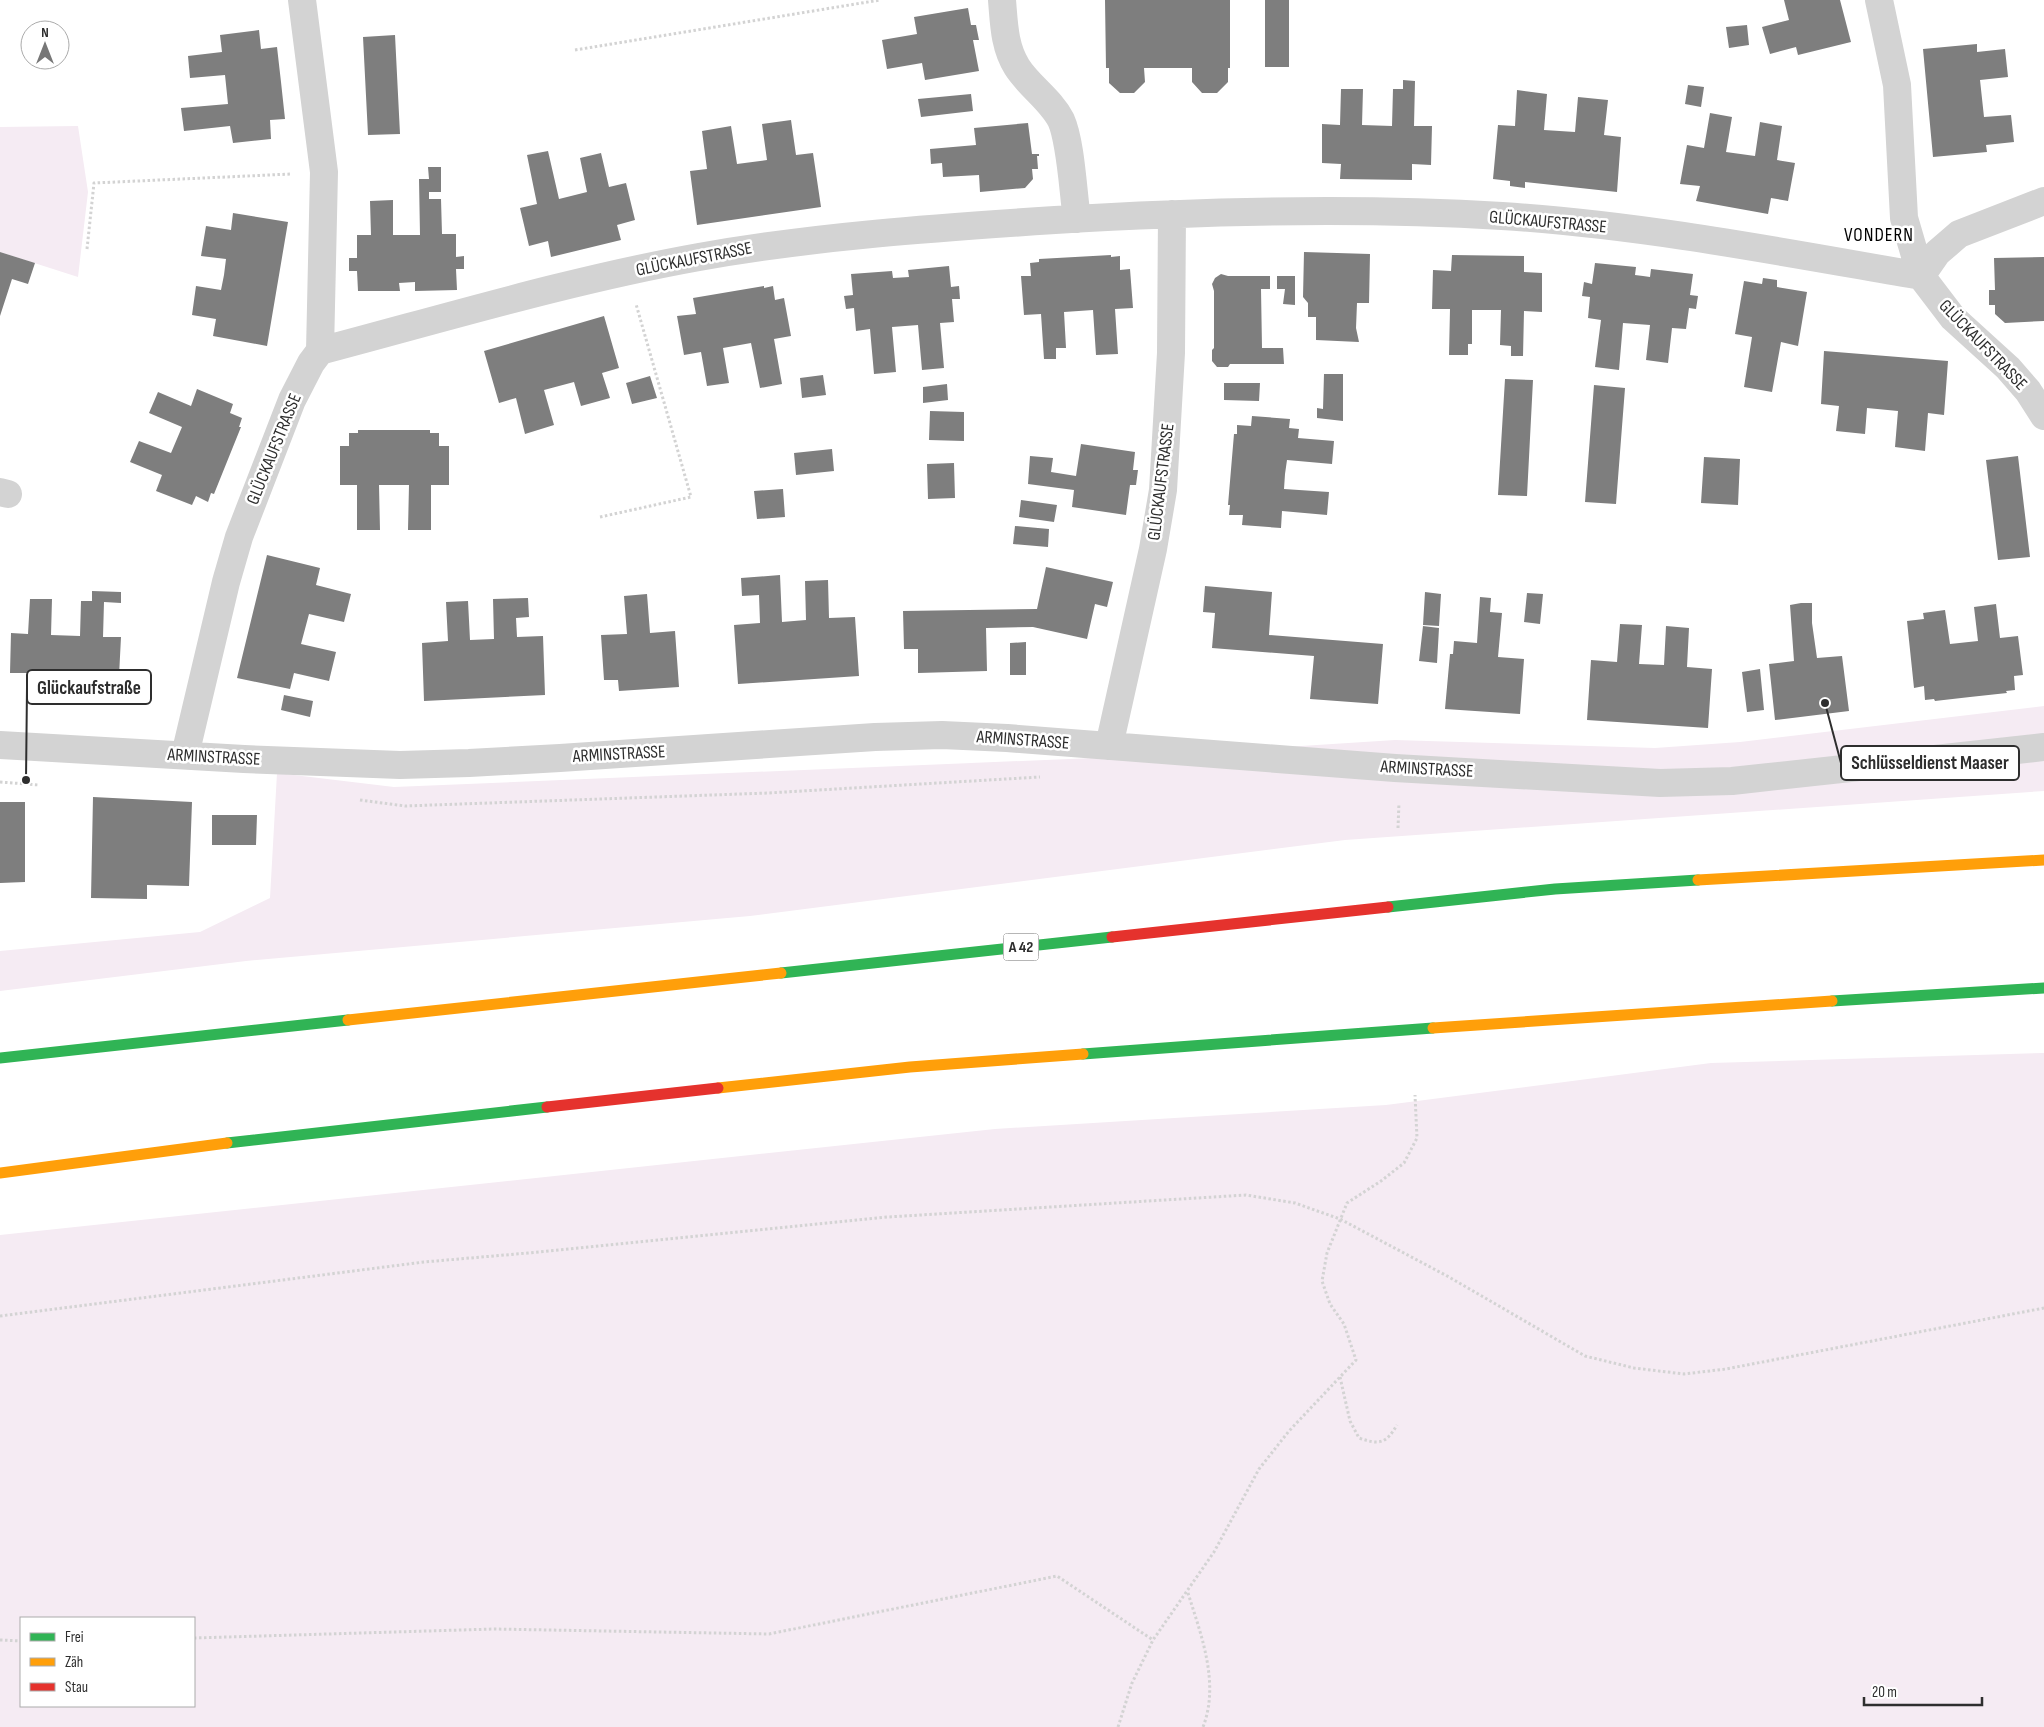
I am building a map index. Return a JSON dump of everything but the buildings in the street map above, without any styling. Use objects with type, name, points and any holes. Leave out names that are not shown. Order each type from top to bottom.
[{"type":"highway","name":"A 42","points":[[0,1058],[1555,889],[2044,860]]},
{"type":"highway","points":[[0,1173],[200,1146],[910,1067],[1607,1016],[2044,988]]},
{"type":"street","points":[[302,0],[324,172],[320,351]]},
{"type":"street","points":[[1002,0],[1004,33],[1017,67],[1061,120],[1066,138],[1077,219]]},
{"type":"street","name":"GLÜCKAUFSTRASSE","points":[[1879,0],[1893,58],[1897,85],[1904,218],[1921,276],[1953,318],[2008,368],[2028,391],[2044,416]]},
{"type":"street","points":[[1921,276],[1938,253],[1960,234],[2044,201]]},
{"type":"street","name":"GLÜCKAUFSTRASSE","points":[[185,755],[226,582],[240,537],[292,400],[311,363],[320,351],[626,272],[695,258],[816,239],[980,225],[1172,214],[1307,212],[1503,216],[1696,238],[1921,276]]},
{"type":"street","name":"GLÜCKAUFSTRASSE","points":[[1109,746],[1153,549],[1163,490],[1171,353],[1172,214]]},
{"type":"street","name":"ARMINSTRASSE","points":[[0,745],[400,764],[469,763],[942,734],[1395,768],[1458,770],[1660,783],[1732,781],[2044,747]]},
{"type":"path","points":[[575,50],[880,0]]},
{"type":"path","points":[[87,249],[94,183],[324,172]]},
{"type":"path","points":[[600,517],[691,497],[626,272]]},
{"type":"path","points":[[358,800],[415,805],[768,793],[1042,777]]},
{"type":"path","points":[[0,782],[48,785]]},
{"type":"path","points":[[1398,828],[1399,797]]},
{"type":"path","points":[[1118,1727],[1132,1683],[1153,1640],[1214,1552],[1259,1469],[1289,1431],[1356,1360],[1344,1324],[1330,1304],[1322,1281],[1326,1253],[1347,1203],[1381,1181],[1404,1163],[1417,1138],[1415,1095]]},
{"type":"path","points":[[0,1316],[424,1262],[888,1217],[1246,1195],[1295,1203],[1340,1219],[1449,1277],[1585,1356],[1634,1368],[1684,1374],[1726,1370],[2044,1308]]},
{"type":"path","points":[[1340,1377],[1350,1421],[1359,1438],[1372,1442],[1384,1441],[1391,1435],[1397,1425]]},
{"type":"path","points":[[195,1638],[494,1628],[769,1634],[1057,1576],[1153,1640]]},
{"type":"path","points":[[1188,1592],[1205,1649],[1210,1696],[1203,1727]]},
{"type":"path","points":[[0,1640],[20,1641]]},
{"type":"shaded area","points":[[78,126],[88,192],[78,277],[0,252],[0,127]]},
{"type":"shaded area","points":[[2044,706],[2044,791],[1345,840],[750,916],[246,961],[0,991],[0,951],[200,932],[270,898],[277,773],[394,787],[1164,755],[1395,740],[1655,748],[1740,742]]},
{"type":"shaded area","points":[[2044,1053],[2044,1727],[0,1727],[0,1235],[995,1129],[1386,1105],[1711,1063]]},
{"type":"traffic: fast","points":[[1388,907],[1555,889],[1698,880]]},
{"type":"traffic: fast","points":[[781,973],[1112,937]]},
{"type":"traffic: fast","points":[[1832,1001],[2044,988]]},
{"type":"traffic: fast","points":[[0,1058],[348,1020]]},
{"type":"traffic: fast","points":[[1083,1054],[1433,1028]]},
{"type":"traffic: fast","points":[[227,1143],[547,1107]]},
{"type":"traffic: slow","points":[[1698,880],[2044,860]]},
{"type":"traffic: slow","points":[[348,1020],[781,973]]},
{"type":"traffic: slow","points":[[1433,1028],[1832,1001]]},
{"type":"traffic: slow","points":[[718,1088],[910,1067],[1083,1054]]},
{"type":"traffic: slow","points":[[0,1173],[227,1143]]},
{"type":"traffic: jam","points":[[1112,937],[1388,907]]},
{"type":"traffic: jam","points":[[547,1107],[718,1088]]},
{"type":"place","name":"Schlüsseldienst Maaser","points":[[1825,703]]},
{"type":"place","name":"Glückaufstraße","points":[[26,780]]},
{"type":"district","name":"VONDERN","points":[[1879,235]]}]
